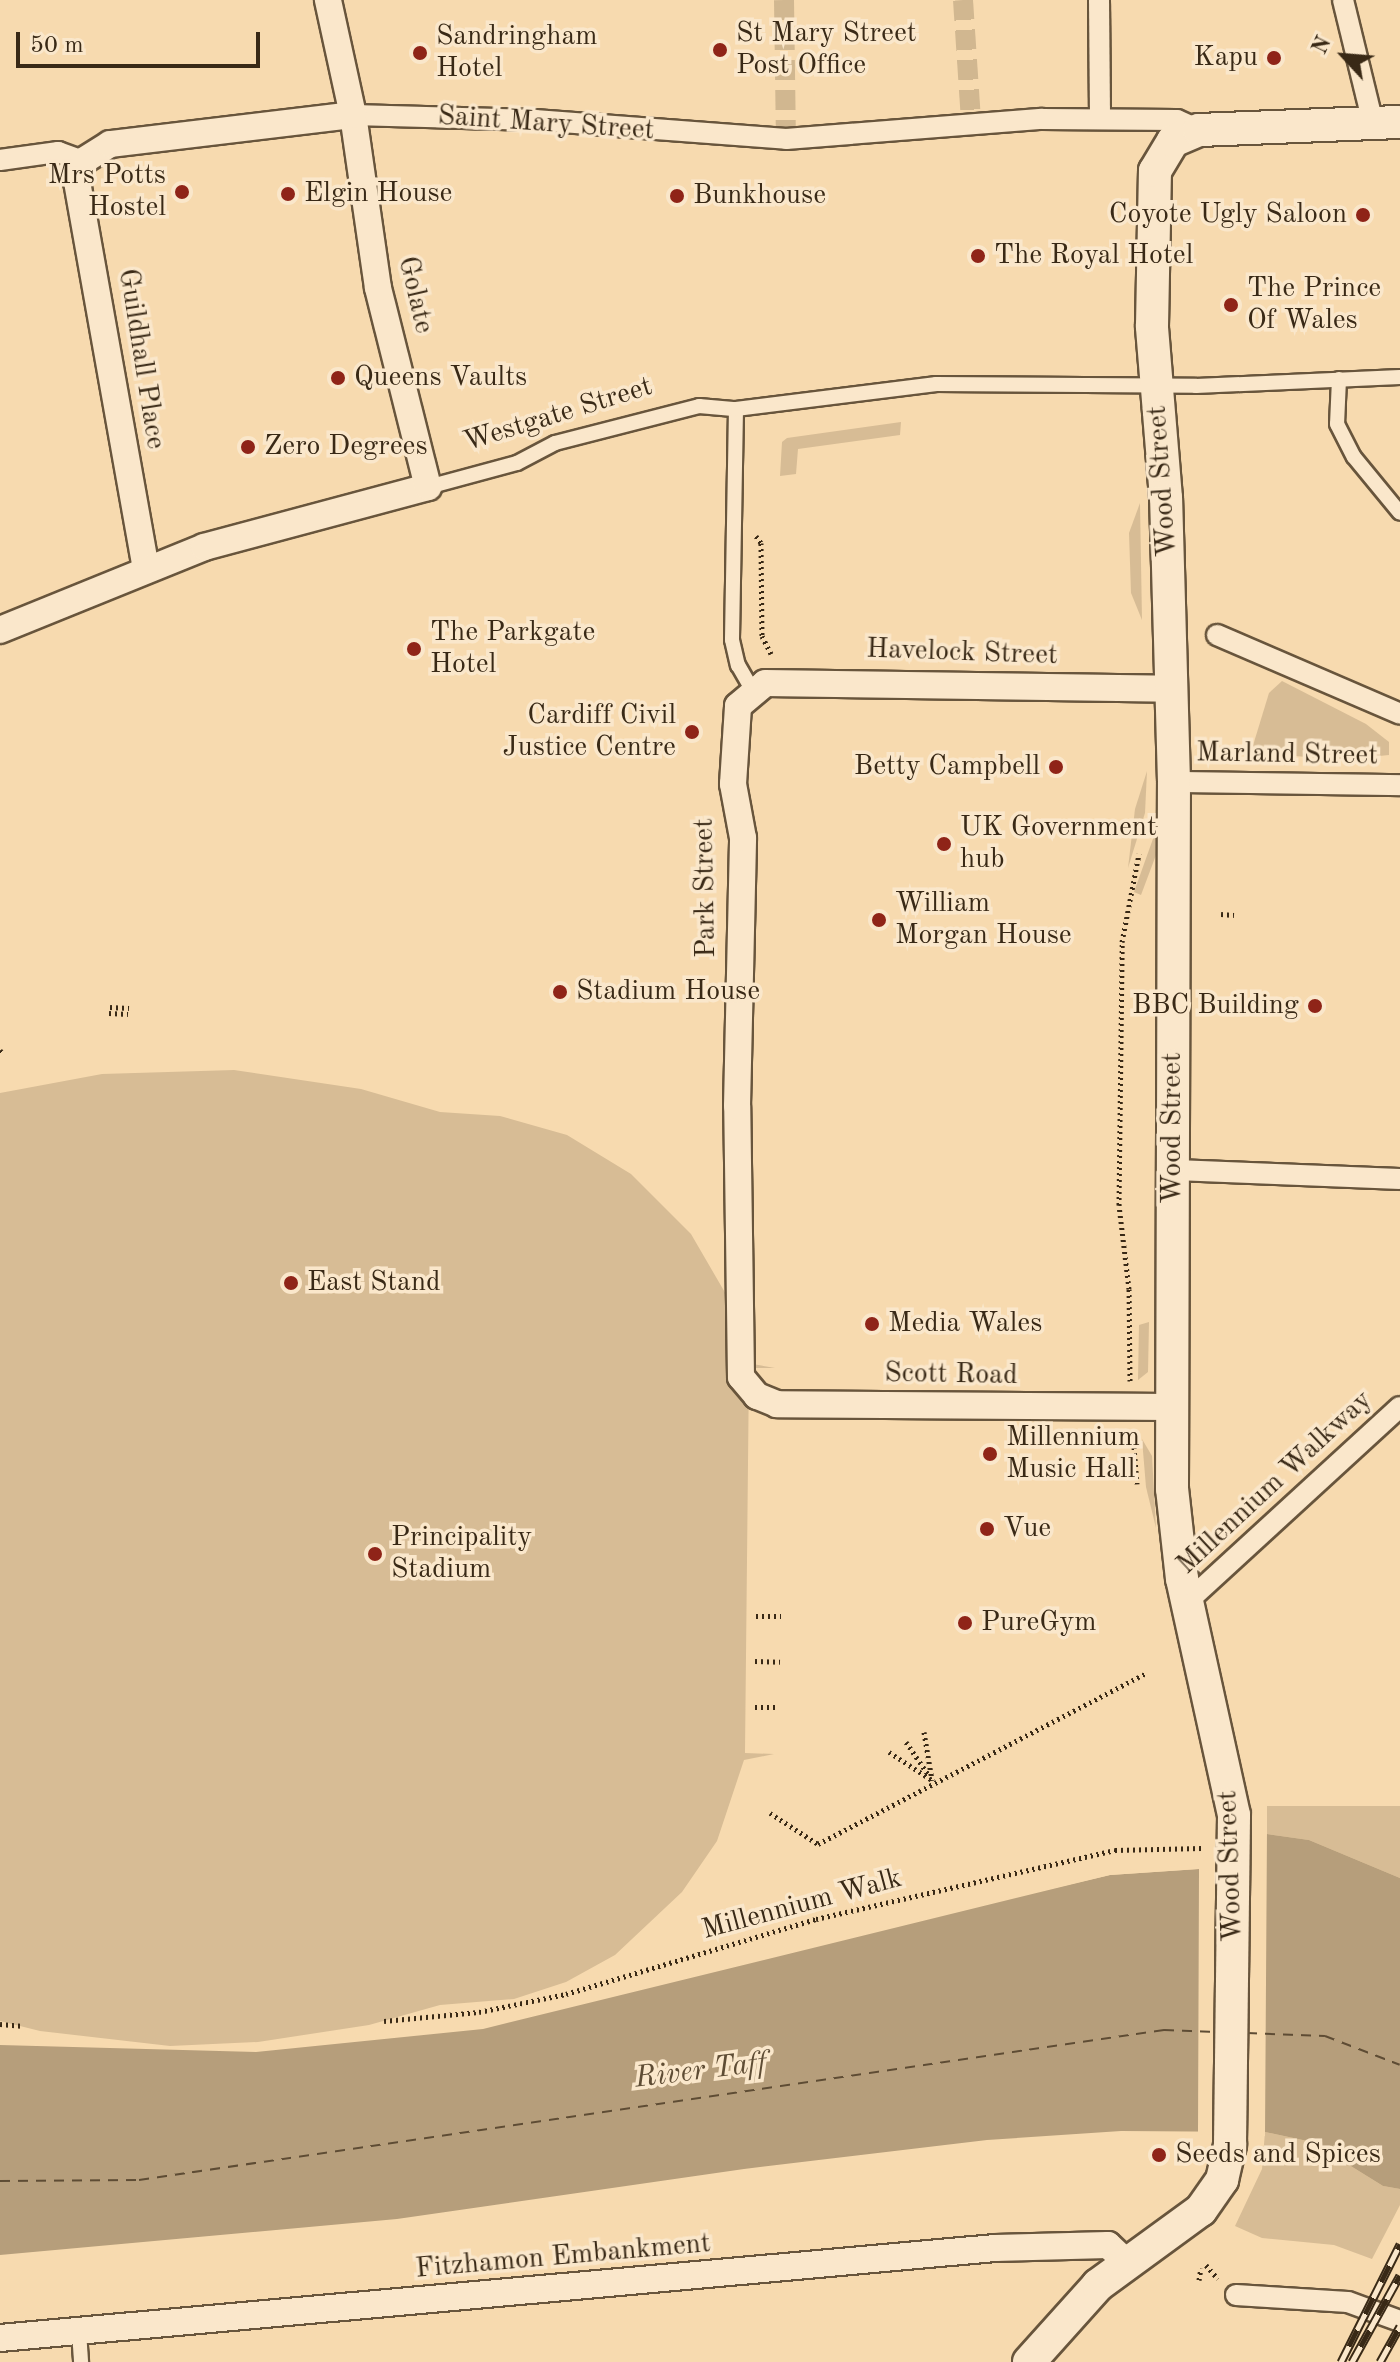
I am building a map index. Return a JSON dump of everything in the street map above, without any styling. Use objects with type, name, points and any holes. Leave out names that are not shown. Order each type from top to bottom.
[{"type":"street","name":"Golate","points":[[328,0],[353,115],[378,288],[428,487]]},
{"type":"street","points":[[1099,0],[1100,118]]},
{"type":"street","points":[[1343,0],[1387,123]]},
{"type":"street","name":"Saint Mary Street","points":[[83,161],[110,144],[353,115],[535,120],[800,140],[971,122],[1100,118],[1177,120],[1199,130],[1387,123]]},
{"type":"street","name":"Wood Street","points":[[1029,2362],[1125,2261],[1201,2210],[1222,2180],[1230,2144],[1234,1815],[1188,1601],[1172,1489],[1174,782],[1166,498],[1152,326],[1155,171],[1173,141],[1199,130]]},
{"type":"street","points":[[0,160],[58,152],[83,161]]},
{"type":"street","name":"Guildhall Place","points":[[83,161],[77,182],[146,569]]},
{"type":"street","name":"Westgate Street","points":[[0,630],[227,539],[428,487]]},
{"type":"street","name":"Marland Street","points":[[1217,635],[1400,714]]},
{"type":"street","name":"Havelock Street","points":[[752,689],[808,681],[1171,689]]},
{"type":"street","name":"Park Street","points":[[741,1377],[737,1106],[743,838],[733,784],[735,720],[738,706],[752,689]]},
{"type":"street","name":"Marland Street","points":[[1174,782],[1400,785]]},
{"type":"street","points":[[1173,1170],[1400,1179]]},
{"type":"street","name":"Scott Road","points":[[741,1377],[757,1396],[777,1404],[1170,1407]]},
{"type":"street","name":"Millennium Walkway","points":[[1188,1601],[1400,1407]]},
{"type":"street","name":"Fitzhamon Embankment","points":[[0,2338],[995,2248],[1108,2245],[1125,2261]]},
{"type":"street","points":[[1229,2289],[1348,2302],[1400,2321]]},
{"type":"lane","name":"Westgate Street","points":[[428,487],[517,463],[555,443],[699,406],[736,409],[936,384],[1157,386],[1400,377]]},
{"type":"lane","points":[[1339,379],[1337,424],[1354,457],[1400,513]]},
{"type":"lane","points":[[736,409],[732,640],[738,665],[752,689]]},
{"type":"lane","points":[[79,2332],[81,2362]]},
{"type":"path","points":[[733,502],[761,543],[762,636],[771,654],[783,661]]},
{"type":"path","points":[[1139,1493],[1131,1408],[1129,1289],[1119,1205],[1122,942],[1125,904],[1141,847]]},
{"type":"path","points":[[1221,914],[1234,915]]},
{"type":"path","points":[[110,1010],[128,1011]]},
{"type":"path","points":[[756,1616],[781,1616]]},
{"type":"path","points":[[755,1661],[780,1662]]},
{"type":"path","points":[[770,1813],[818,1844],[932,1781],[1146,1673]]},
{"type":"path","points":[[755,1707],[779,1707]]},
{"type":"path","points":[[924,1732],[932,1781]]},
{"type":"path","points":[[906,1742],[932,1781]]},
{"type":"path","points":[[889,1752],[932,1781]]},
{"type":"path","name":"Millennium Walk","points":[[384,2021],[479,2012],[566,1994],[816,1919],[1115,1850],[1233,1848]]},
{"type":"path","points":[[0,2024],[21,2026]]},
{"type":"path","points":[[1199,2280],[1203,2266],[1229,2289]]},
{"type":"shaded area","points":[[901,422],[900,435],[798,449],[796,474],[780,476],[782,442],[787,438]]},
{"type":"shaded area","points":[[1140,503],[1142,620],[1131,593],[1129,533]]},
{"type":"shaded area","points":[[1282,681],[1366,724],[1389,742],[1389,755],[1340,760],[1251,752],[1269,693]]},
{"type":"shaded area","points":[[1147,771],[1145,813],[1128,868],[1135,809]]},
{"type":"shaded area","points":[[1159,822],[1159,847],[1141,895],[1134,892]]},
{"type":"shaded area","name":"Principality Stadium","points":[[234,1070],[361,1089],[440,1112],[500,1116],[567,1135],[631,1174],[691,1234],[727,1296],[747,1363],[775,1368],[749,1368],[745,1753],[774,1754],[744,1760],[717,1841],[682,1892],[615,1955],[566,1982],[514,1999],[440,2005],[369,2025],[258,2042],[170,2046],[40,2031],[0,2021],[0,1093],[102,1074]]},
{"type":"shaded area","points":[[1149,1322],[1148,1372],[1138,1380],[1139,1325]]},
{"type":"shaded area","points":[[1142,1439],[1152,1456],[1156,1528],[1146,1487]]},
{"type":"shaded area","points":[[1267,1806],[1400,1806],[1400,1878],[1309,1840],[1267,1834]]},
{"type":"shaded area","points":[[1265,2132],[1312,2142],[1383,2186],[1400,2189],[1400,2205],[1372,2259],[1334,2245],[1262,2238],[1235,2226],[1262,2169]]},
{"type":"water","name":"River Taff","points":[[1267,1834],[1309,1840],[1400,1878],[1400,2189],[1383,2186],[1312,2142],[1265,2132],[1121,2131],[987,2140],[744,2169],[397,2219],[0,2255],[0,2045],[256,2052],[483,2029],[1110,1875],[1198,1869]]},
{"type":"pier","points":[[1267,1830],[1265,2136],[1198,2134],[1199,1869],[1110,1875],[776,1953],[1110,1871],[1195,1865]]},
{"type":"ferry route","points":[[0,2181],[139,2180],[1164,2030],[1216,2032]]},
{"type":"ferry route","points":[[1247,2033],[1325,2036],[1400,2065]]},
{"type":"tunnel","points":[[784,0],[786,139]]},
{"type":"tunnel","points":[[963,0],[971,122]]},
{"type":"railway","points":[[1341,2362],[1400,2244]]},
{"type":"railway","points":[[1352,2362],[1400,2275]]},
{"type":"railway","points":[[1380,2362],[1400,2326]]},
{"type":"place","name":"St Mary Street Post Office","points":[[720,50]]},
{"type":"place","name":"Sandringham Hotel","points":[[420,53]]},
{"type":"place","name":"Kapu","points":[[1274,58]]},
{"type":"place","name":"Mrs Potts Hostel","points":[[182,192]]},
{"type":"place","name":"Elgin House","points":[[288,194]]},
{"type":"place","name":"Bunkhouse","points":[[677,196]]},
{"type":"place","name":"Coyote Ugly Saloon","points":[[1363,215]]},
{"type":"place","name":"The Royal Hotel","points":[[978,256]]},
{"type":"place","name":"The Prince Of Wales","points":[[1231,305]]},
{"type":"place","name":"Queens Vaults","points":[[338,378]]},
{"type":"place","name":"Zero Degrees","points":[[248,447]]},
{"type":"place","name":"The Parkgate Hotel","points":[[414,649]]},
{"type":"place","name":"Cardiff Civil Justice Centre","points":[[692,732]]},
{"type":"place","name":"Betty Campbell","points":[[1056,767]]},
{"type":"place","name":"UK Government hub","points":[[944,844]]},
{"type":"place","name":"William Morgan House","points":[[879,920]]},
{"type":"place","name":"Stadium House","points":[[560,992]]},
{"type":"place","name":"BBC Building","points":[[1315,1006]]},
{"type":"place","name":"East Stand","points":[[291,1283]]},
{"type":"place","name":"Media Wales","points":[[872,1324]]},
{"type":"place","name":"Millennium Music Hall","points":[[990,1454]]},
{"type":"place","name":"Vue","points":[[987,1529]]},
{"type":"place","name":"Principality Stadium","points":[[375,1554]]},
{"type":"place","name":"PureGym","points":[[965,1623]]},
{"type":"place","name":"Seeds and Spices","points":[[1159,2155]]}]
